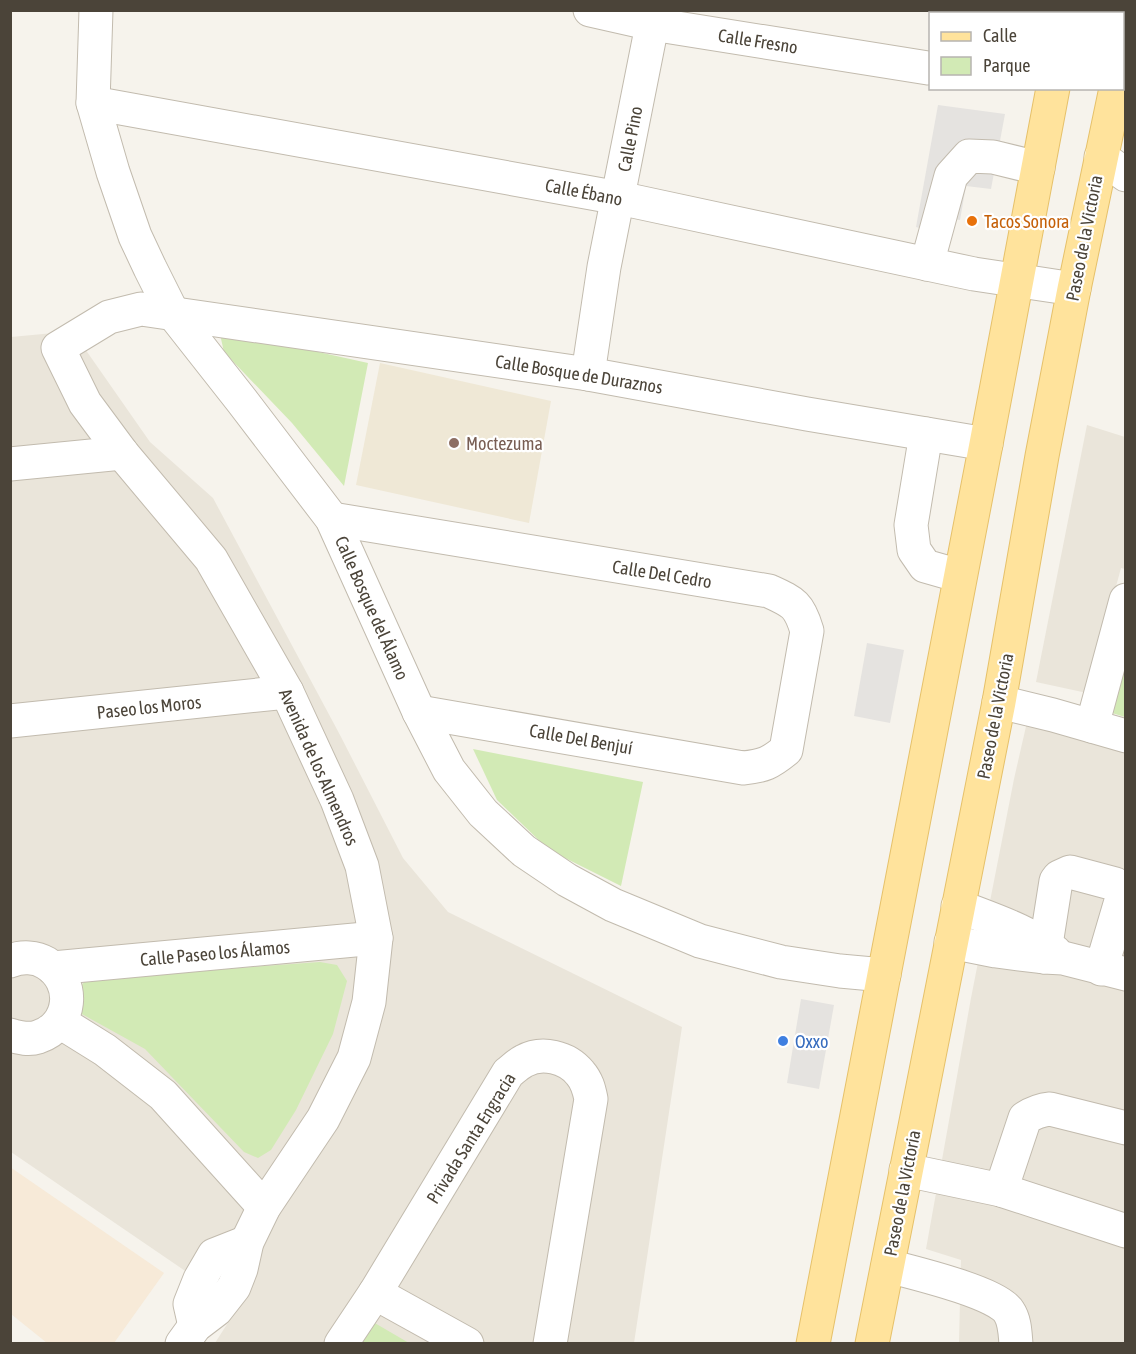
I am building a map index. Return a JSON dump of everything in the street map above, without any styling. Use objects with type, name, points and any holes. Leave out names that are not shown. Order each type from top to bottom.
[{"type":"main road","points":[[813,1344],[1012,313],[1053,90]]},
{"type":"main road","name":"Paseo de la Victoria","points":[[872,1344],[999,702],[1074,290],[1113,166],[1116,90]]},
{"type":"street","name":"Calle Bosque del Álamo","points":[[96,10],[93,103],[135,236],[172,312],[332,519],[419,712],[450,770],[483,813],[524,851],[567,880],[613,905],[700,941],[782,962],[884,975]]},
{"type":"street","name":"Calle Fresno","points":[[590,10],[653,17],[928,68]]},
{"type":"street","name":"Calle Pino","points":[[588,374],[604,267],[653,17]]},
{"type":"street","name":"Calle Ébano","points":[[93,103],[618,198],[974,274],[1074,290]]},
{"type":"street","points":[[927,264],[951,176],[969,156],[993,157],[1038,168]]},
{"type":"street","name":"Calle Bosque de Duraznos","points":[[109,317],[141,309],[172,312],[588,374],[986,444]]},
{"type":"street","name":"Avenida de los Almendros","points":[[109,317],[58,348],[85,403],[122,453],[211,559],[287,692],[337,800],[362,866],[376,938],[369,1002],[354,1058],[323,1119],[264,1208],[247,1242],[214,1255],[209,1263],[190,1304],[189,1335]]},
{"type":"street","points":[[926,434],[911,525],[914,550],[925,566],[960,576]]},
{"type":"street","points":[[10,464],[122,453]]},
{"type":"street","name":"Calle Del Cedro","points":[[332,519],[769,591],[791,601],[803,616],[807,632],[786,750],[773,761],[761,766],[743,768]]},
{"type":"street","points":[[1092,726],[1125,600]]},
{"type":"street","name":"Paseo los Moros","points":[[10,721],[287,692]]},
{"type":"street","points":[[999,702],[1125,736]]},
{"type":"street","name":"Calle Del Benjuí","points":[[419,712],[743,768]]},
{"type":"street","points":[[951,942],[996,951],[1051,954],[1113,972],[1121,901],[1121,894],[1115,884],[1070,872],[1059,877],[1056,881],[1051,954]]},
{"type":"street","points":[[958,906],[1016,930],[1051,954]]},
{"type":"street","name":"Calle Paseo los Álamos","points":[[53,968],[376,938]]},
{"type":"street","points":[[10,961],[27,957],[41,960],[61,976],[66,988],[67,999],[60,1022],[50,1031],[37,1037],[23,1039],[10,1035]]},
{"type":"street","points":[[60,1022],[105,1050],[163,1095],[264,1208]]},
{"type":"street","name":"Privada Santa Engracia","points":[[341,1344],[375,1293],[508,1073],[524,1061],[548,1056],[567,1062],[579,1071],[587,1083],[591,1099],[550,1344]]},
{"type":"street","points":[[1001,1190],[1024,1118],[1032,1113],[1050,1109],[1125,1128]]},
{"type":"street","points":[[906,1170],[1001,1190],[1125,1232]]},
{"type":"street","points":[[888,1266],[930,1277],[991,1298],[1008,1310],[1014,1324],[1016,1344]]},
{"type":"street","points":[[375,1293],[467,1344]]},
{"type":"shaded area","points":[[938,105],[1005,114],[991,189],[966,186],[960,220],[946,218],[945,236],[916,227]]},
{"type":"shaded area","points":[[75,331],[150,442],[213,498],[403,858],[448,912],[682,1027],[634,1343],[215,1343],[238,1307],[11,1152],[11,337]]},
{"type":"shaded area","name":"Moctezuma","points":[[380,363],[551,401],[529,523],[356,485]]},
{"type":"shaded area","points":[[1087,425],[1125,437],[1125,569],[1121,568],[1087,693],[1036,682]]},
{"type":"shaded area","points":[[867,643],[904,650],[890,723],[854,716]]},
{"type":"shaded area","points":[[1027,722],[1125,750],[1125,1343],[959,1343],[961,1260],[926,1249],[971,998]]},
{"type":"shaded area","points":[[801,999],[834,1005],[819,1089],[787,1083]]},
{"type":"shaded area","points":[[10,1167],[164,1273],[114,1343],[47,1343],[11,1314]]},
{"type":"green space","points":[[219,330],[368,363],[344,486],[292,423],[224,352]]},
{"type":"green space","points":[[1125,667],[1125,717],[1112,713]]},
{"type":"green space","points":[[473,749],[643,782],[621,886],[549,850],[497,800]]},
{"type":"green space","points":[[320,962],[337,965],[347,981],[333,1034],[296,1110],[271,1150],[258,1158],[244,1152],[145,1049],[80,1013],[76,994],[86,979]]},
{"type":"green space","points":[[373,1322],[409,1343],[360,1344]]},
{"type":"place","name":"Tacos Sonora","points":[[972,221]]},
{"type":"place","name":"Moctezuma","points":[[454,443]]},
{"type":"place","name":"Oxxo","points":[[783,1041]]}]
